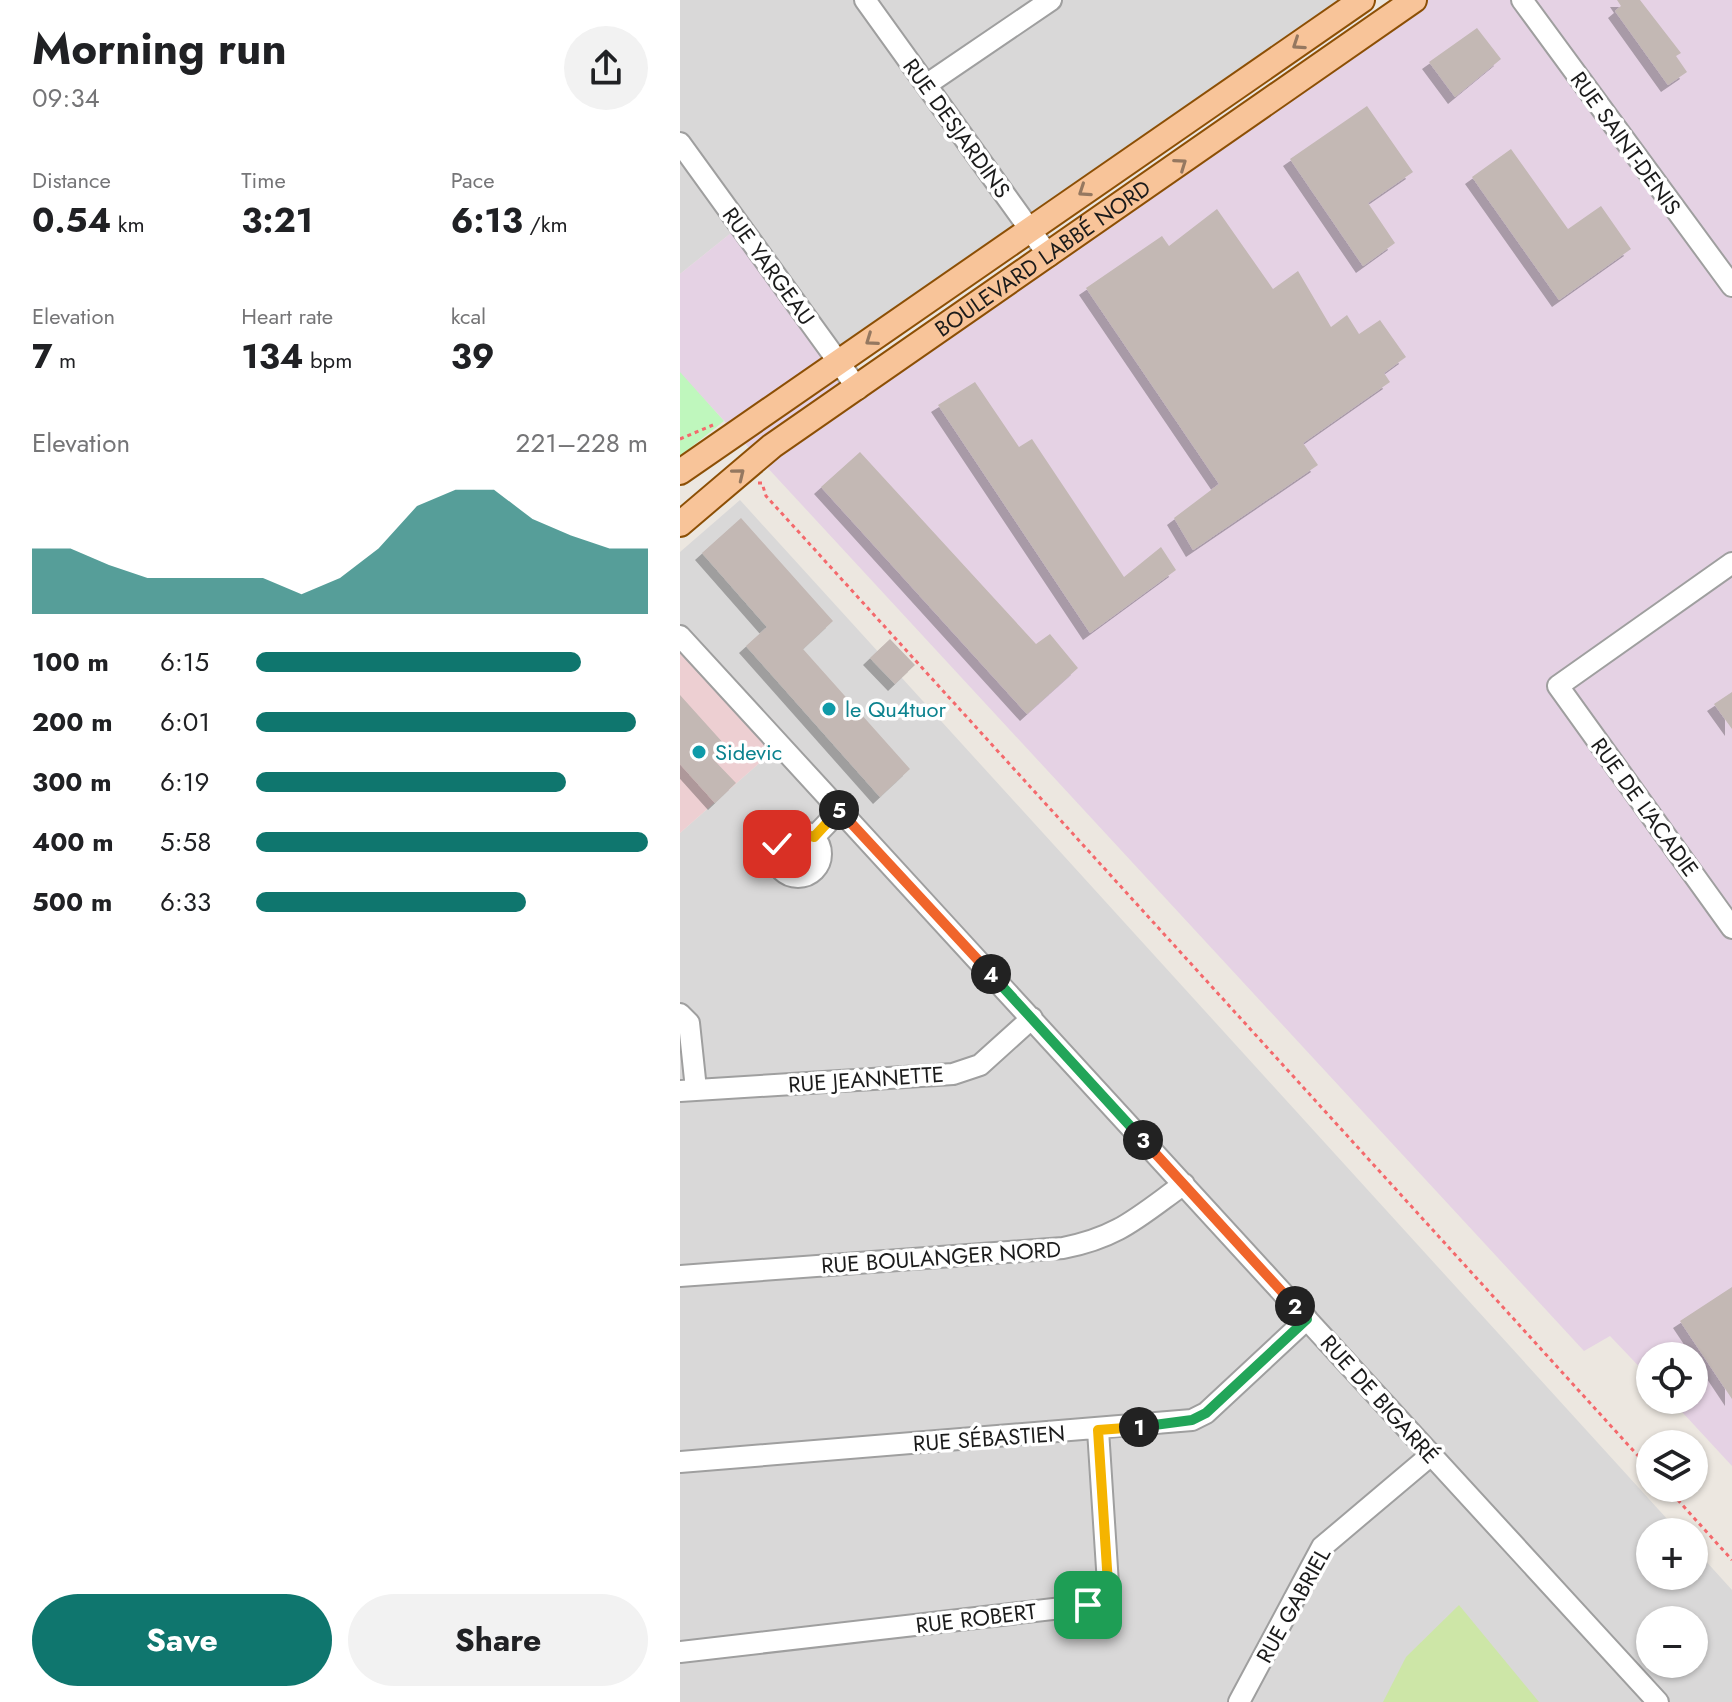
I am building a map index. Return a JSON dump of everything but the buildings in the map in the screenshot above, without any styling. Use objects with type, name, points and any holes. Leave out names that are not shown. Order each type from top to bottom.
[{"type":"main road","name":"BOULEVARD LABBÉ NORD","points":[[680,472],[1362,0]]},
{"type":"main road","name":"BOULEVARD LABBÉ NORD","points":[[680,524],[772,446],[1414,0]]},
{"type":"street","name":"RUE DESJARDINS","points":[[865,0],[1049,256]]},
{"type":"street","points":[[926,85],[1051,0]]},
{"type":"street","name":"RUE SAINT-DENIS","points":[[1522,0],[1732,286]]},
{"type":"street","name":"RUE YARGEAU","points":[[680,143],[858,389]]},
{"type":"street","name":"RUE DE L'ACADIE","points":[[1732,563],[1558,686],[1732,928]]},
{"type":"street","name":"RUE DE BIGARRÉ","points":[[680,636],[1658,1702]]},
{"type":"street","points":[[814,837],[841,809]]},
{"type":"street","points":[[680,1014],[689,1023],[688,1090]]},
{"type":"street","name":"RUE JEANNETTE","points":[[688,1090],[953,1074],[980,1065],[1032,1018]]},
{"type":"street","name":"RUE BOULANGER NORD","points":[[680,1276],[1063,1248],[1099,1241],[1117,1232],[1184,1184]]},
{"type":"street","name":"RUE SÉBASTIEN","points":[[680,1462],[1192,1420],[1206,1413],[1307,1319]]},
{"type":"street","name":"RUE ROBERT","points":[[680,1652],[1088,1605],[1101,1598],[1108,1584],[1098,1430]]},
{"type":"street","name":"RUE GABRIEL","points":[[1239,1702],[1322,1547],[1431,1455]]},
{"type":"path","points":[[766,496],[1636,1454]]},
{"type":"path","points":[[1680,1502],[1732,1560]]},
{"type":"shaded area","points":[[680,0],[1358,0],[843,353],[746,221],[680,274]]},
{"type":"shaded area","points":[[1428,0],[1732,0],[1732,1466],[1708,1440],[1708,1430],[1699,1430],[1684,1414],[1708,1414],[1708,1342],[1636,1342],[1636,1363],[1610,1336],[1584,1351],[680,373],[680,274],[746,221],[870,388]]},
{"type":"shaded area","points":[[740,500],[1636,1485],[1636,1502],[1652,1502],[1666,1518],[1636,1518],[1636,1590],[1708,1590],[1708,1563],[1732,1590],[1732,1702],[680,1702],[680,833],[773,751],[680,645],[680,552]]},
{"type":"shaded area","points":[[680,645],[773,751],[680,833]]},
{"type":"green space","points":[[680,372],[724,421],[680,456]]},
{"type":"green space","points":[[1459,1605],[1539,1702],[1383,1702],[1406,1657]]},
{"type":"place","name":"le Qu4tuor","points":[[829,709]]},
{"type":"place","name":"Sidevic","points":[[699,752]]},
{"type":"route","points":[[777,844],[787,833],[794,831],[814,837],[841,809],[1307,1319],[1206,1413],[1174,1424],[1098,1430],[1108,1584],[1101,1598],[1088,1605]]}]
